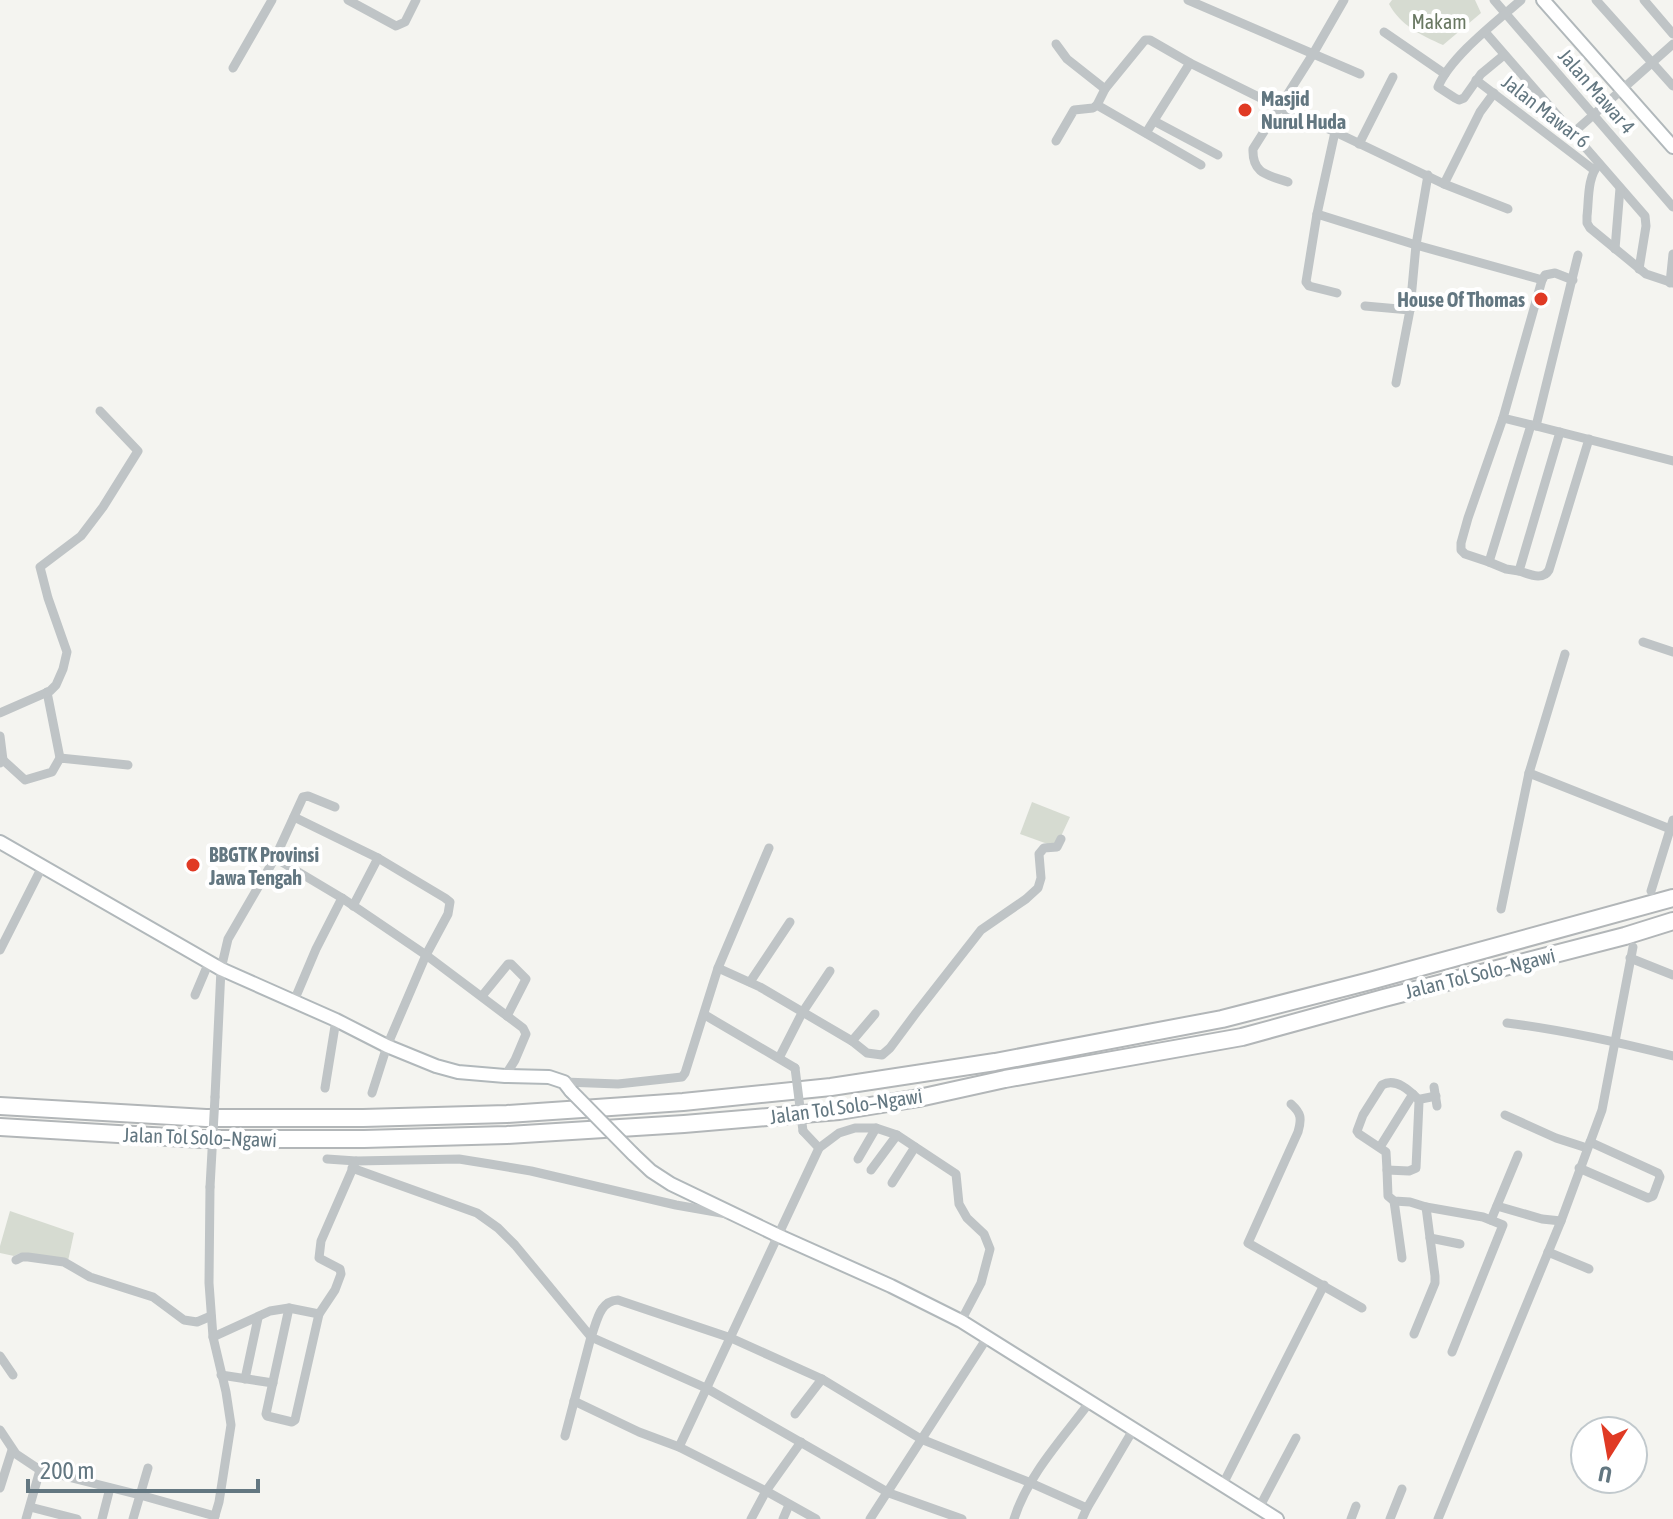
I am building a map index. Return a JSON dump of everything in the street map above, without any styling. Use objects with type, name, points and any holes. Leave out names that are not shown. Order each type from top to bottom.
[{"type":"highway","name":"Jalan Tol Solo–Ngawi","points":[[0,1106],[206,1118],[363,1118],[567,1110],[831,1087],[995,1062],[1222,1019],[1673,898]]},
{"type":"highway","name":"Jalan Tol Solo–Ngawi","points":[[0,1127],[202,1139],[364,1139],[521,1134],[839,1111],[1242,1037],[1673,921]]},
{"type":"street","points":[[233,68],[272,0]]},
{"type":"street","points":[[348,0],[396,26],[405,22],[416,0]]},
{"type":"street","points":[[1188,0],[1360,74]]},
{"type":"street","points":[[1288,182],[1263,173],[1258,168],[1253,149],[1344,0]]},
{"type":"street","name":"Jalan Mawar 4","points":[[1494,0],[1673,207]]},
{"type":"street","points":[[1504,55],[1476,80],[1464,98],[1459,100],[1438,87],[1445,74],[1485,32],[1521,0]]},
{"type":"street","points":[[1543,0],[1673,147]]},
{"type":"street","points":[[1596,0],[1673,86]]},
{"type":"street","points":[[1644,0],[1673,34]]},
{"type":"street","points":[[1384,32],[1445,74]]},
{"type":"street","points":[[1485,32],[1573,133],[1596,167],[1620,188],[1646,218],[1639,269]]},
{"type":"street","points":[[1056,141],[1074,110],[1097,105],[1105,89],[1145,40],[1150,40],[1279,107],[1444,184],[1508,209]]},
{"type":"street","points":[[1056,44],[1067,59],[1105,89]]},
{"type":"street","points":[[1573,133],[1673,44]]},
{"type":"street","points":[[1146,133],[1190,63]]},
{"type":"street","points":[[1359,144],[1393,77]]},
{"type":"street","name":"Jalan Mawar 6","points":[[1476,80],[1596,167]]},
{"type":"street","points":[[1444,184],[1480,112],[1494,93]]},
{"type":"street","points":[[1097,105],[1201,165]]},
{"type":"street","points":[[1154,121],[1218,155]]},
{"type":"street","points":[[1335,132],[1306,282],[1309,286],[1337,293]]},
{"type":"street","points":[[1596,167],[1587,223],[1639,269],[1672,283],[1673,254]]},
{"type":"street","points":[[1396,383],[1410,310],[1416,245],[1428,175]]},
{"type":"street","points":[[1615,249],[1620,188]]},
{"type":"street","points":[[1317,214],[1542,280]]},
{"type":"street","points":[[1489,562],[1534,425],[1578,255]]},
{"type":"street","points":[[1573,280],[1555,273],[1545,275],[1542,280],[1461,550],[1506,569],[1542,577],[1547,575],[1589,439]]},
{"type":"street","points":[[1365,306],[1410,310]]},
{"type":"street","points":[[0,713],[56,685],[67,652],[40,567],[81,536],[138,451],[100,411]]},
{"type":"street","points":[[1503,418],[1673,461]]},
{"type":"street","points":[[1519,571],[1560,432]]},
{"type":"street","points":[[1643,642],[1673,652]]},
{"type":"street","points":[[1501,909],[1529,773],[1565,654]]},
{"type":"street","points":[[0,736],[2,761],[25,780],[52,772],[60,758],[47,692]]},
{"type":"street","points":[[60,758],[128,765]]},
{"type":"street","points":[[1529,773],[1672,827],[1651,891]]},
{"type":"street","points":[[195,995],[215,966],[275,858],[303,797],[308,796],[335,807]]},
{"type":"street","points":[[294,817],[378,858],[450,902],[448,914],[426,955],[387,1046],[372,1093]]},
{"type":"street","points":[[718,968],[750,982],[852,1041],[867,1053],[882,1055],[981,930],[1038,888],[1041,878],[1039,854],[1044,848],[1057,847],[1061,839]]},
{"type":"street","points":[[0,842],[215,966],[387,1046],[458,1072],[535,1076],[568,1087],[682,1077],[718,968],[769,848]]},
{"type":"street","points":[[275,858],[342,898],[426,955],[523,1028],[526,1034],[524,1042],[505,1076]]},
{"type":"street","points":[[353,906],[378,858]]},
{"type":"street","points":[[0,950],[42,867]]},
{"type":"street","points":[[294,1001],[342,898]]},
{"type":"street","points":[[750,982],[790,922]]},
{"type":"street","points":[[1438,1519],[1561,1221],[1602,1110],[1633,947]]},
{"type":"street","points":[[1630,958],[1673,975]]},
{"type":"street","points":[[482,996],[511,964],[526,979],[507,1016]]},
{"type":"street","points":[[0,1430],[12,1450],[40,1470],[215,1518],[231,1425],[213,1337],[209,1283],[215,1097],[215,966]]},
{"type":"street","points":[[779,1058],[802,1013],[830,971]]},
{"type":"street","points":[[852,1041],[875,1014]]},
{"type":"street","points":[[705,1015],[795,1068],[803,1131],[819,1148]]},
{"type":"street","points":[[325,1088],[336,1020]]},
{"type":"street","points":[[1507,1023],[1616,1042],[1673,1056]]},
{"type":"street","points":[[1436,1096],[1416,1097],[1398,1084],[1387,1081],[1363,1115],[1357,1131],[1386,1152],[1389,1199],[1503,1225],[1452,1352]]},
{"type":"street","points":[[568,1087],[651,1171],[671,1184],[961,1321],[1277,1519]]},
{"type":"street","points":[[1380,1147],[1416,1097]]},
{"type":"street","points":[[1387,1170],[1409,1171],[1416,1168],[1416,1097]]},
{"type":"street","points":[[1291,1104],[1299,1112],[1301,1122],[1248,1243],[1362,1308]]},
{"type":"street","points":[[1505,1115],[1556,1138],[1589,1145],[1658,1173],[1660,1177],[1653,1196],[1648,1198],[1579,1168]]},
{"type":"street","points":[[679,1447],[819,1148],[839,1133],[855,1128],[876,1128],[897,1135],[956,1174],[959,1204],[967,1218],[984,1234],[990,1249],[981,1283],[961,1321]]},
{"type":"street","points":[[858,1159],[876,1128]]},
{"type":"street","points":[[871,1170],[897,1135]]},
{"type":"street","points":[[892,1183],[915,1147]]},
{"type":"street","points":[[1491,1220],[1518,1155]]},
{"type":"street","points":[[327,1159],[354,1165],[477,1213],[515,1245],[591,1337],[706,1388],[889,1493],[962,1519]]},
{"type":"street","points":[[354,1165],[459,1159],[531,1171],[676,1205],[739,1216]]},
{"type":"street","points":[[289,1308],[266,1415],[294,1421],[319,1314],[335,1290],[341,1274],[340,1269],[319,1258],[321,1241],[354,1165]]},
{"type":"street","points":[[1394,1201],[1402,1258]]},
{"type":"street","points":[[1497,1206],[1561,1221]]},
{"type":"street","points":[[1414,1334],[1435,1283],[1426,1207]]},
{"type":"street","points":[[1430,1238],[1460,1244]]},
{"type":"street","points":[[1548,1252],[1589,1269]]},
{"type":"street","points":[[16,1260],[28,1257],[64,1262],[90,1277],[153,1297],[184,1320],[197,1322],[211,1316]]},
{"type":"street","points":[[1223,1484],[1324,1285]]},
{"type":"street","points":[[565,1436],[591,1337],[603,1308],[611,1301],[618,1300],[731,1338],[822,1379],[921,1439],[1087,1508]]},
{"type":"street","points":[[213,1337],[270,1311],[289,1308],[319,1314]]},
{"type":"street","points":[[245,1379],[258,1318]]},
{"type":"street","points":[[870,1519],[987,1338]]},
{"type":"street","points":[[0,1356],[13,1375]]},
{"type":"street","points":[[221,1375],[273,1383]]},
{"type":"street","points":[[795,1414],[822,1379]]},
{"type":"street","points":[[574,1401],[679,1447],[816,1519]]},
{"type":"street","points":[[1014,1519],[1031,1483],[1089,1403]]},
{"type":"street","points":[[1082,1519],[1133,1430]]},
{"type":"street","points":[[1259,1508],[1296,1438]]},
{"type":"street","points":[[751,1519],[766,1491],[801,1442]]},
{"type":"street","points":[[0,1488],[12,1450]]},
{"type":"street","points":[[133,1519],[148,1468]]},
{"type":"street","points":[[26,1519],[40,1470]]},
{"type":"street","points":[[102,1519],[110,1488]]},
{"type":"street","points":[[1390,1519],[1402,1489]]},
{"type":"street","points":[[783,1519],[789,1505]]},
{"type":"street","points":[[1351,1519],[1356,1506]]},
{"type":"street","points":[[30,1507],[77,1519]]},
{"type":"green space","name":"Makam","points":[[1392,0],[1475,0],[1481,13],[1443,45],[1406,24],[1389,4]]},
{"type":"green space","points":[[1032,802],[1070,817],[1056,847],[1020,834]]},
{"type":"green space","points":[[10,1211],[74,1233],[68,1261],[0,1253]]},
{"type":"place","name":"Masjid Nurul Huda","points":[[1245,110]]},
{"type":"place","name":"House Of Thomas","points":[[1541,299]]},
{"type":"place","name":"BBGTK Provinsi Jawa Tengah","points":[[193,865]]}]
